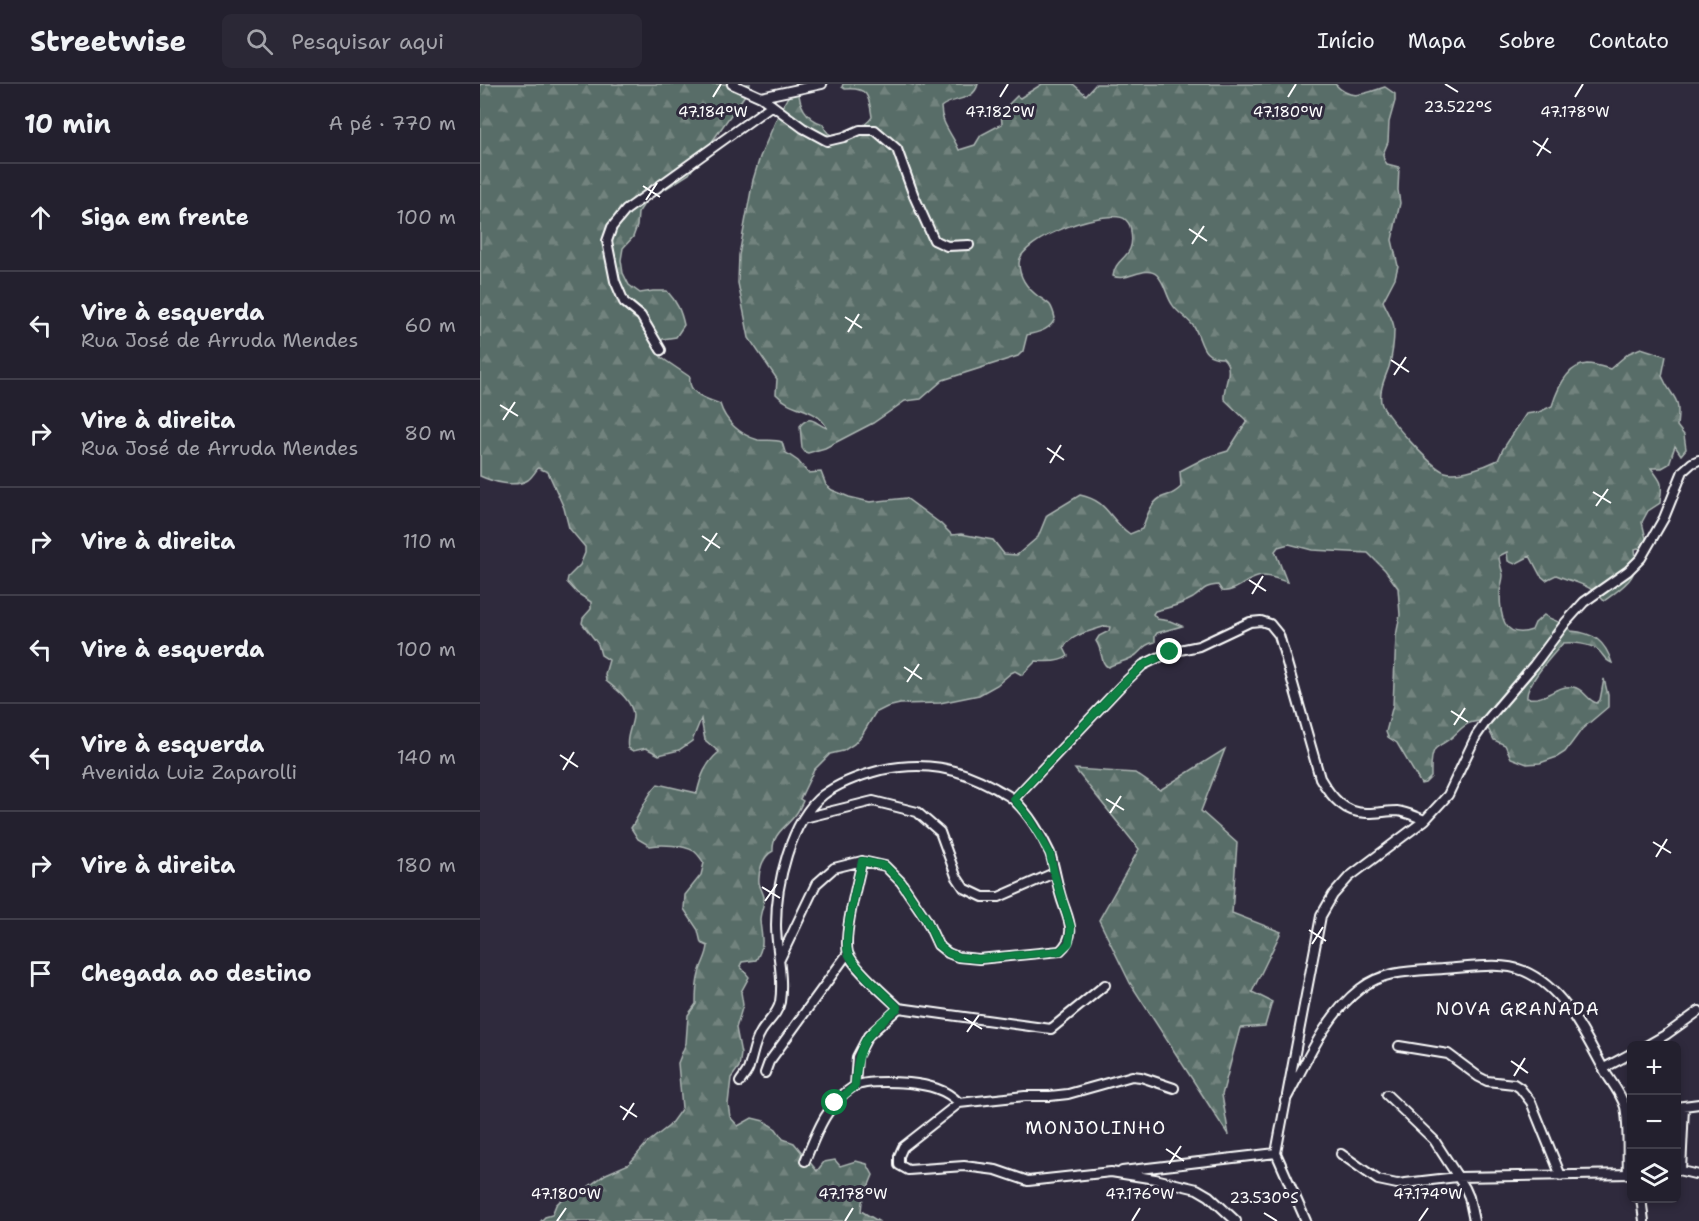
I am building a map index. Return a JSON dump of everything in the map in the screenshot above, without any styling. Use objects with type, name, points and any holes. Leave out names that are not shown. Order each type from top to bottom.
[{"type":"street","points":[[732,84],[761,97],[803,128],[827,141],[860,130],[875,130],[897,149],[914,196],[934,240],[947,246],[969,245]]},
{"type":"street","points":[[761,97],[822,84]]},
{"type":"street","points":[[661,350],[641,316],[624,302],[615,281],[608,241],[612,227],[626,210],[772,105]]},
{"type":"street","points":[[1306,1221],[1276,1153],[1317,938],[1326,906],[1349,877],[1425,820],[1448,795],[1476,736],[1487,720],[1584,602],[1628,571],[1641,558],[1664,518],[1683,471],[1699,460]]},
{"type":"street","points":[[1014,799],[1143,665],[1170,652],[1199,646],[1250,622],[1261,621],[1270,624],[1279,635],[1320,778],[1332,796],[1354,812],[1396,811],[1425,820]]},
{"type":"street","points":[[740,1082],[749,1069],[760,1033],[778,1009],[781,995],[776,926],[781,876],[790,846],[804,818],[821,797],[838,785],[879,771],[909,765],[948,768],[982,781],[1014,799],[1030,819],[1050,854],[1071,928],[1069,943],[1060,951],[979,959],[958,957],[938,945],[926,919],[901,882],[885,866],[862,861],[834,868],[816,884],[780,959]]},
{"type":"street","points":[[804,818],[873,801],[917,812],[940,832],[956,876],[964,888],[983,897],[999,897],[1054,873]]},
{"type":"street","points":[[862,861],[848,934],[848,953],[856,965],[898,1008],[1051,1029],[1106,985]]},
{"type":"street","points":[[765,1072],[848,953]]},
{"type":"street","points":[[1285,1101],[1328,1026],[1349,999],[1374,980],[1403,972],[1508,967],[1522,970],[1541,982],[1569,1009],[1627,1104]]},
{"type":"street","points":[[855,1086],[857,1057],[868,1036],[898,1008]]},
{"type":"street","points":[[1655,1041],[1699,1011]]},
{"type":"street","points":[[1399,1046],[1448,1054],[1487,1081],[1514,1084],[1520,1088],[1531,1102],[1561,1176]]},
{"type":"street","points":[[1604,1068],[1627,1056]]},
{"type":"street","points":[[1174,1088],[1141,1077],[1132,1077],[1068,1094],[959,1103],[903,1147],[899,1156],[899,1165],[908,1170],[964,1166],[996,1170],[1028,1181],[1276,1153]]},
{"type":"street","points":[[805,1161],[821,1124],[835,1103],[855,1086],[890,1081],[916,1084],[951,1094],[959,1103]]},
{"type":"street","points":[[1387,1095],[1434,1140],[1469,1197],[1474,1221]]},
{"type":"street","points":[[1681,1107],[1699,1104]]},
{"type":"street","points":[[1341,1154],[1387,1183],[1409,1184],[1458,1177],[1627,1175]]},
{"type":"street","points":[[1681,1170],[1699,1175]]},
{"type":"street","points":[[1111,1172],[1173,1182],[1197,1189],[1216,1202],[1236,1221]]},
{"type":"street","points":[[1642,1203],[1644,1221]]},
{"type":"green space","points":[[480,84],[750,84],[745,95],[689,174],[646,201],[638,213],[633,237],[623,248],[621,260],[623,273],[629,285],[640,293],[667,291],[681,315],[684,325],[676,337],[663,339],[655,348],[662,358],[690,377],[690,383],[695,392],[720,404],[729,422],[739,431],[758,440],[782,442],[785,452],[798,461],[808,473],[821,472],[826,485],[832,490],[870,502],[906,498],[952,535],[961,534],[993,540],[1004,554],[1017,555],[1038,537],[1047,515],[1080,495],[1103,506],[1130,534],[1142,529],[1154,504],[1181,487],[1180,471],[1205,458],[1228,451],[1247,421],[1224,399],[1228,372],[1226,362],[1223,358],[1206,352],[1194,327],[1174,307],[1157,275],[1152,272],[1141,272],[1118,278],[1113,276],[1117,264],[1131,247],[1131,230],[1126,220],[1117,217],[1103,217],[1067,227],[1049,235],[1023,253],[1019,263],[1022,278],[1031,290],[1050,305],[1055,318],[1047,328],[1027,335],[1023,351],[1018,356],[943,380],[921,399],[905,401],[873,423],[825,448],[805,452],[802,448],[800,426],[810,420],[827,428],[817,416],[789,404],[776,394],[777,379],[749,338],[738,283],[739,255],[753,180],[779,113],[795,84],[799,88],[800,100],[808,115],[823,124],[828,133],[838,135],[858,128],[872,117],[866,95],[859,90],[845,89],[842,87],[843,84],[908,84],[924,87],[926,84],[978,84],[972,94],[941,107],[945,124],[959,150],[975,145],[981,135],[1002,124],[1001,112],[1017,96],[1020,98],[1042,84],[1073,84],[1086,95],[1096,84],[1335,84],[1341,90],[1353,94],[1385,87],[1395,94],[1395,101],[1389,122],[1388,142],[1383,154],[1387,164],[1399,167],[1400,203],[1392,240],[1398,266],[1395,278],[1383,301],[1392,319],[1394,330],[1391,358],[1382,389],[1381,402],[1390,418],[1420,452],[1445,472],[1458,473],[1487,465],[1498,460],[1526,414],[1539,412],[1552,406],[1564,379],[1580,365],[1590,364],[1610,369],[1629,353],[1641,348],[1666,356],[1662,376],[1677,403],[1677,426],[1684,435],[1686,449],[1681,455],[1675,446],[1669,464],[1662,468],[1651,468],[1661,484],[1660,503],[1648,511],[1642,522],[1649,551],[1635,549],[1635,568],[1633,575],[1625,585],[1604,601],[1588,587],[1556,575],[1546,580],[1540,575],[1530,556],[1515,564],[1508,561],[1507,552],[1499,556],[1503,575],[1500,591],[1502,617],[1509,628],[1515,632],[1532,630],[1535,623],[1544,615],[1571,631],[1592,636],[1598,640],[1606,649],[1612,663],[1591,646],[1563,643],[1535,677],[1527,698],[1540,697],[1561,688],[1573,687],[1597,703],[1600,700],[1604,679],[1608,707],[1582,729],[1565,752],[1540,763],[1527,764],[1511,758],[1505,745],[1494,740],[1484,721],[1469,723],[1435,749],[1431,777],[1421,784],[1397,743],[1388,737],[1386,732],[1393,705],[1396,636],[1400,615],[1398,588],[1385,570],[1368,553],[1312,550],[1289,544],[1278,547],[1275,551],[1287,582],[1263,576],[1252,579],[1233,590],[1222,591],[1218,585],[1213,586],[1206,588],[1184,603],[1155,611],[1153,614],[1157,619],[1182,626],[1157,633],[1155,642],[1128,659],[1108,667],[1105,665],[1096,641],[1099,636],[1109,631],[1110,627],[1106,626],[1071,640],[1064,648],[1068,656],[1065,658],[1036,661],[1022,675],[1015,671],[979,695],[940,703],[900,704],[887,707],[875,713],[854,744],[843,751],[830,754],[814,770],[800,799],[803,801],[799,809],[777,835],[773,851],[766,856],[762,864],[759,885],[764,897],[760,920],[762,944],[756,960],[742,962],[740,966],[749,977],[741,992],[743,1005],[736,1028],[741,1054],[739,1067],[731,1078],[728,1104],[730,1117],[738,1126],[752,1118],[764,1121],[776,1129],[783,1139],[794,1143],[817,1171],[824,1162],[835,1160],[840,1166],[856,1161],[867,1164],[873,1175],[862,1202],[861,1211],[878,1221],[541,1221],[552,1215],[561,1200],[585,1189],[606,1174],[629,1164],[647,1143],[669,1126],[682,1108],[678,1063],[686,1043],[688,1015],[696,1004],[698,978],[708,946],[701,943],[698,930],[684,909],[685,895],[701,875],[704,863],[695,852],[684,847],[650,846],[638,839],[631,828],[658,784],[697,793],[704,771],[719,752],[705,740],[701,719],[692,741],[679,750],[659,755],[646,748],[633,751],[628,748],[633,719],[630,704],[606,681],[605,674],[609,660],[601,655],[598,644],[582,623],[583,618],[591,609],[591,602],[577,593],[567,582],[568,577],[580,565],[585,547],[569,528],[564,508],[548,472],[538,468],[528,480],[517,484],[497,482],[480,476]]},
{"type":"green space","points":[[1225,749],[1201,811],[1237,843],[1232,913],[1281,932],[1252,992],[1272,1002],[1265,1026],[1240,1028],[1222,1095],[1229,1136],[1130,983],[1099,920],[1139,849],[1075,769],[1135,773],[1160,790]]},
{"type":"district","name":"NOVA GRANADA","points":[[1518,1009]]},
{"type":"district","name":"MONJOLINHO","points":[[1096,1128]]},
{"type":"route","points":[[835,1103],[855,1086],[857,1057],[868,1036],[898,1008],[856,965],[848,953],[848,934],[862,861],[885,866],[901,882],[926,919],[938,945],[948,953],[958,957],[979,959],[1060,951],[1069,943],[1071,928],[1050,854],[1030,819],[1014,799],[1143,665],[1170,652]]}]
